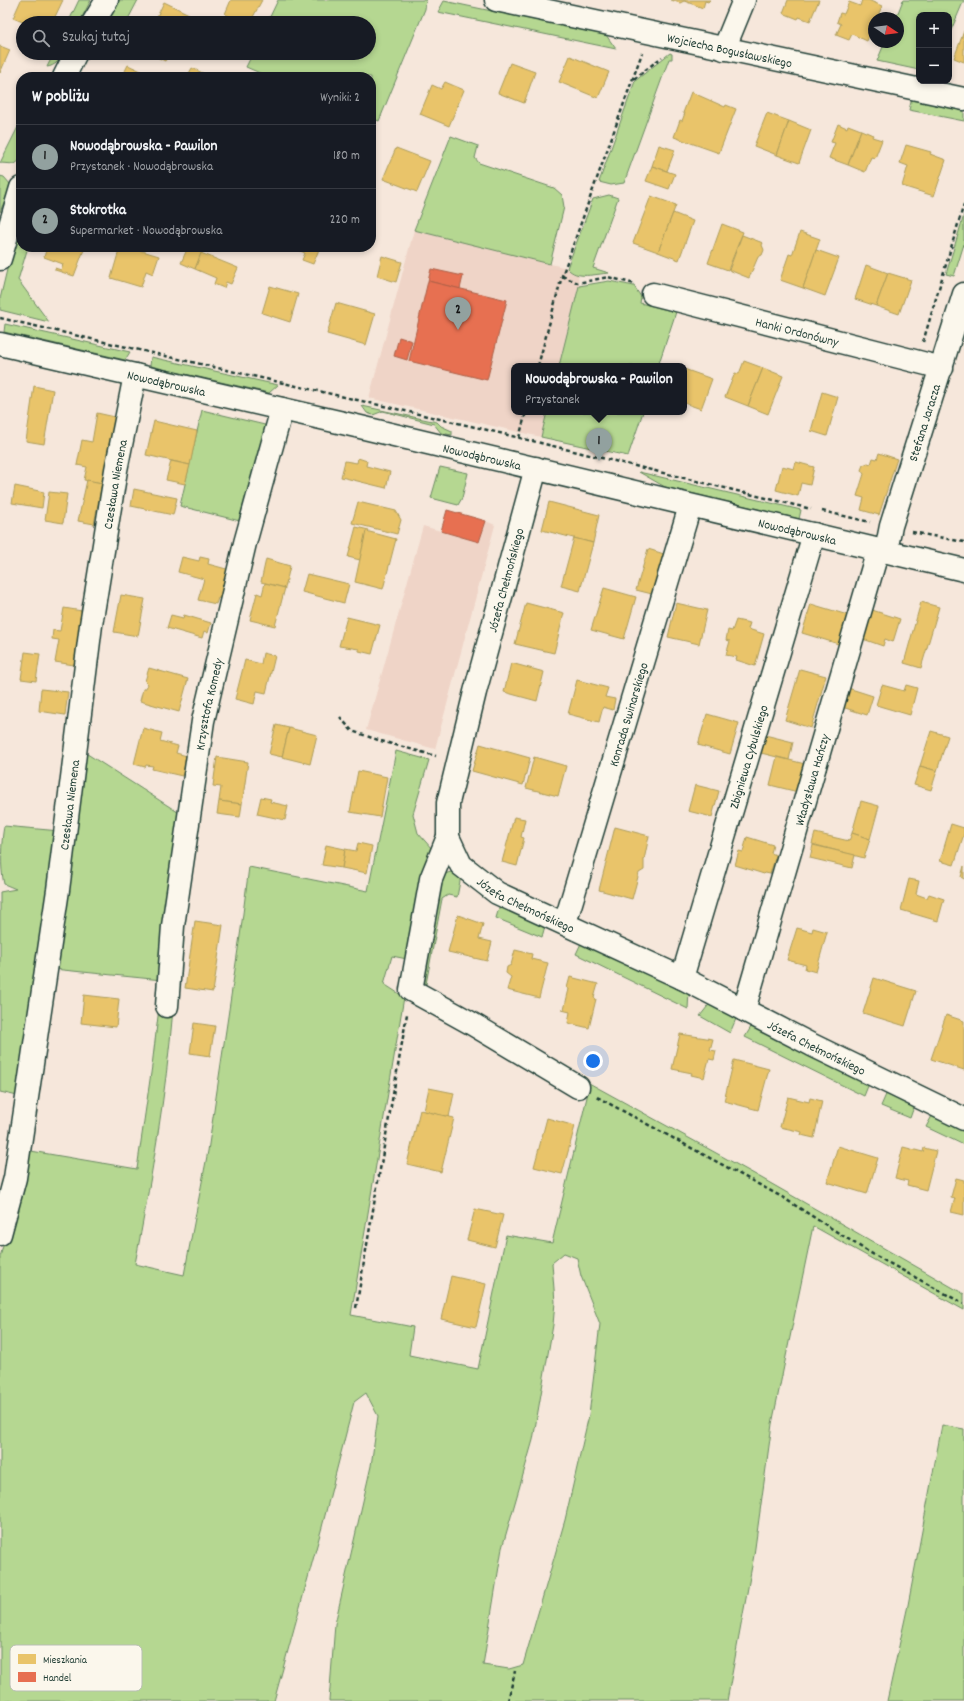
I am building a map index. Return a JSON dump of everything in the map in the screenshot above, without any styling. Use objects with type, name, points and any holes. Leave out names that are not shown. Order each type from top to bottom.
[{"type":"street","points":[[97,16],[107,0]]},
{"type":"street","name":"Wojciecha Bogusławskiego","points":[[496,0],[964,100]]},
{"type":"street","points":[[724,49],[744,0]]},
{"type":"street","points":[[66,72],[72,60]]},
{"type":"street","points":[[0,258],[16,205]]},
{"type":"street","name":"Hanki Ordonówny","points":[[653,294],[942,368]]},
{"type":"street","name":"Stefana Jaracza","points":[[882,550],[942,368],[964,294]]},
{"type":"street","name":"Nowodąbrowska","points":[[0,344],[536,468],[690,506],[964,570]]},
{"type":"street","name":"Czesława Niemena","points":[[0,1234],[15,1178],[58,890],[91,625],[116,470],[135,375]]},
{"type":"street","name":"Krzysztofa Komedy","points":[[167,1006],[173,926],[203,721],[245,543],[282,409]]},
{"type":"street","name":"Józefa Chełmońskiego","points":[[536,468],[475,692],[448,803],[448,837],[461,865],[497,893],[682,978],[964,1119]]},
{"type":"street","name":"Konrada Swinarskiego","points":[[565,924],[690,506]]},
{"type":"street","name":"Zbigniewa Cybulskiego","points":[[682,978],[814,534]]},
{"type":"street","name":"Władysława Hańczy","points":[[744,1010],[882,550]]},
{"type":"street","points":[[448,837],[431,879],[411,990],[470,1022],[578,1087]]},
{"type":"path","points":[[539,363],[562,276],[650,33]]},
{"type":"path","points":[[633,79],[666,54]]},
{"type":"path","points":[[918,361],[964,204]]},
{"type":"path","points":[[562,276],[578,283],[608,277],[635,284],[653,294]]},
{"type":"path","points":[[0,318],[519,438],[813,509]]},
{"type":"path","points":[[519,438],[525,415]]},
{"type":"path","points":[[821,511],[891,526],[920,534],[964,542]]},
{"type":"path","points":[[340,717],[352,731],[381,741],[458,761]]},
{"type":"path","points":[[356,1308],[411,990]]},
{"type":"path","points":[[578,1087],[782,1197],[867,1251],[964,1304]]},
{"type":"path","points":[[508,1701],[515,1671]]},
{"type":"shaded area","points":[[414,230],[567,268],[571,272],[578,275],[579,286],[560,363],[511,363],[511,415],[546,415],[541,437],[369,398]]},
{"type":"shaded area","points":[[486,521],[495,525],[435,749],[366,730],[423,526],[479,542]]},
{"type":"green space","points":[[79,0],[91,0],[83,16],[71,16]]},
{"type":"green space","points":[[116,0],[138,0],[130,16],[107,16]]},
{"type":"green space","points":[[278,0],[426,0],[425,9],[379,121],[376,120],[376,72],[258,72],[246,67],[250,60],[376,60],[376,16],[270,16]]},
{"type":"green space","points":[[903,0],[964,0],[952,28],[952,12],[916,12],[916,69],[877,61],[882,48],[904,48],[904,12],[898,12]]},
{"type":"green space","points":[[444,1],[606,35],[616,49],[438,12]]},
{"type":"green space","points":[[670,53],[672,54],[672,59],[669,59],[624,183],[611,185],[599,182],[635,81]]},
{"type":"green space","points":[[50,60],[59,60],[52,65],[47,67]]},
{"type":"green space","points":[[912,98],[964,110],[964,121],[909,110]]},
{"type":"green space","points":[[16,131],[16,163],[0,163]]},
{"type":"green space","points":[[451,136],[478,146],[475,158],[479,163],[554,188],[562,195],[564,207],[550,264],[414,230]]},
{"type":"green space","points":[[0,176],[4,177],[11,185],[0,212]]},
{"type":"green space","points":[[609,195],[618,198],[593,268],[609,273],[581,275],[571,272],[567,268],[593,199]]},
{"type":"green space","points":[[964,215],[964,244],[954,276],[946,274]]},
{"type":"green space","points":[[15,236],[16,252],[26,252],[18,280],[49,322],[0,310],[0,299]]},
{"type":"green space","points":[[609,281],[634,286],[641,297],[640,303],[676,312],[659,363],[560,363],[579,286]]},
{"type":"green space","points":[[5,324],[130,352],[125,360],[4,332]]},
{"type":"green space","points":[[151,357],[278,385],[269,393],[150,366]]},
{"type":"green space","points":[[362,406],[437,422],[441,426],[452,431],[452,435],[441,433],[434,424],[383,411],[373,415],[367,413]]},
{"type":"green space","points":[[202,410],[269,426],[244,522],[180,506]]},
{"type":"green space","points":[[546,415],[642,415],[628,456],[541,437]]},
{"type":"green space","points":[[440,467],[468,473],[462,498],[458,505],[431,498]]},
{"type":"green space","points":[[639,472],[801,510],[799,519],[665,487]]},
{"type":"green space","points":[[81,750],[184,816],[162,980],[53,969]]},
{"type":"green space","points":[[396,751],[429,760],[413,814],[418,833],[432,849],[407,959],[392,956],[384,984],[404,997],[351,1315],[413,1327],[409,1355],[478,1369],[506,1235],[552,1243],[587,1097],[589,1083],[756,1175],[964,1294],[964,1310],[813,1226],[772,1424],[754,1555],[727,1701],[329,1701],[335,1624],[371,1466],[378,1416],[366,1393],[354,1402],[322,1527],[274,1701],[0,1701],[0,1257],[14,1207],[25,1150],[137,1169],[159,1008],[173,1009],[157,1137],[135,1264],[184,1275],[208,1151],[249,867],[368,891]],"holes":[[[564,1253],[577,1258],[581,1276],[600,1324],[589,1415],[565,1520],[523,1665],[509,1669],[483,1665],[502,1548],[533,1440],[553,1325],[555,1302],[552,1263]]]},
{"type":"green space","points":[[4,826],[60,831],[22,1097],[0,1092],[0,892],[16,889],[4,884],[1,855]]},
{"type":"green space","points":[[451,872],[461,876],[457,897],[448,895],[442,899],[426,984],[423,980],[433,904],[444,874]]},
{"type":"green space","points":[[501,901],[546,922],[542,937],[496,918]]},
{"type":"green space","points":[[583,939],[689,991],[688,1009],[576,954]]},
{"type":"green space","points":[[711,1002],[738,1014],[730,1033],[700,1016]]},
{"type":"green space","points":[[754,1022],[870,1081],[864,1096],[745,1037]]},
{"type":"green space","points":[[888,1090],[915,1104],[910,1118],[881,1106]]},
{"type":"green space","points":[[933,1114],[964,1129],[964,1145],[926,1127]]},
{"type":"green space","points":[[942,1425],[964,1429],[964,1701],[887,1701],[908,1605]]},
{"type":"building: Mieszkania","points":[[21,0],[63,0],[55,16],[16,16],[16,19],[13,18]]},
{"type":"building: Mieszkania","points":[[231,0],[262,0],[254,16],[229,16],[225,14]]},
{"type":"building: Mieszkania","points":[[671,0],[710,0],[708,2],[705,1],[703,8],[684,1],[680,3]]},
{"type":"building: Mieszkania","points":[[788,0],[819,0],[810,21],[799,17],[798,19],[783,13]]},
{"type":"building: Mieszkania","points":[[862,0],[868,0],[882,6],[880,12],[868,12],[867,41],[852,34],[849,40],[836,35],[841,24],[837,22],[840,13],[844,14],[849,2],[860,6]]},
{"type":"building: Mieszkania","points":[[164,2],[189,14],[188,16],[157,16]]},
{"type":"building: Mieszkania","points":[[964,31],[964,62],[954,58]]},
{"type":"building: Mieszkania","points":[[0,46],[10,50],[0,73]]},
{"type":"building: Mieszkania","points":[[570,56],[609,72],[598,98],[559,82]]},
{"type":"building: Mieszkania","points":[[510,63],[535,72],[524,103],[498,93]]},
{"type":"building: Mieszkania","points":[[128,65],[143,72],[124,72]]},
{"type":"building: Mieszkania","points":[[192,68],[200,72],[190,72]]},
{"type":"building: Mieszkania","points":[[445,82],[464,90],[449,126],[420,114],[432,85],[441,89]]},
{"type":"building: Mieszkania","points":[[691,92],[725,107],[726,105],[736,109],[719,153],[674,137],[680,120],[682,121],[685,113],[683,113]]},
{"type":"building: Mieszkania","points":[[767,113],[789,121],[777,155],[754,146]]},
{"type":"building: Mieszkania","points":[[789,121],[811,130],[799,163],[777,155]]},
{"type":"building: Mieszkania","points":[[838,124],[847,128],[848,125],[861,130],[848,165],[829,158],[835,143],[831,142]]},
{"type":"building: Mieszkania","points":[[861,130],[873,135],[872,137],[882,140],[875,158],[871,157],[865,172],[848,165]]},
{"type":"building: Mieszkania","points":[[659,145],[675,150],[667,171],[652,166]]},
{"type":"building: Mieszkania","points":[[906,145],[931,152],[930,154],[946,160],[934,196],[902,186],[908,166],[900,163]]},
{"type":"building: Mieszkania","points":[[396,148],[430,161],[417,192],[383,179]]},
{"type":"building: Mieszkania","points":[[652,166],[675,174],[669,189],[646,181]]},
{"type":"building: Mieszkania","points":[[651,196],[676,205],[658,252],[633,243]]},
{"type":"building: Mieszkania","points":[[673,213],[693,221],[679,260],[658,252]]},
{"type":"building: Mieszkania","points":[[722,224],[743,232],[728,270],[708,263]]},
{"type":"building: Mieszkania","points":[[800,232],[820,239],[803,288],[780,280],[789,254],[792,255]]},
{"type":"building: Mieszkania","points":[[742,235],[763,243],[762,245],[764,250],[762,255],[758,257],[749,278],[729,270]]},
{"type":"building: Mieszkania","points":[[816,250],[839,258],[825,296],[803,288]]},
{"type":"building: Mieszkania","points":[[46,252],[83,252],[74,276],[55,270],[55,268],[61,270],[63,264],[44,257]]},
{"type":"building: Mieszkania","points":[[119,252],[146,252],[159,256],[153,274],[146,271],[141,287],[111,278]]},
{"type":"building: Mieszkania","points":[[186,252],[202,252],[195,269],[181,263]]},
{"type":"building: Mieszkania","points":[[303,252],[318,252],[313,264],[302,260],[305,253]]},
{"type":"building: Mieszkania","points":[[201,253],[238,268],[231,284],[226,282],[224,288],[214,284],[216,278],[195,269]]},
{"type":"building: Mieszkania","points":[[382,256],[402,262],[396,282],[377,276]]},
{"type":"building: Mieszkania","points":[[866,265],[888,273],[876,306],[855,299]]},
{"type":"building: Mieszkania","points":[[888,273],[911,280],[899,314],[876,306]]},
{"type":"building: Mieszkania","points":[[270,286],[298,294],[290,322],[262,313]]},
{"type":"building: Mieszkania","points":[[336,303],[375,314],[366,345],[327,334]]},
{"type":"building: Mieszkania","points":[[744,361],[763,368],[748,406],[725,397],[735,373],[739,374]]},
{"type":"building: Mieszkania","points":[[763,368],[783,376],[768,414],[748,406]]},
{"type":"building: Mieszkania","points":[[687,370],[712,379],[701,409],[687,404]]},
{"type":"building: Mieszkania","points":[[34,386],[53,390],[44,444],[26,441]]},
{"type":"building: Mieszkania","points":[[822,392],[838,397],[827,436],[811,431]]},
{"type":"building: Mieszkania","points":[[97,413],[115,417],[102,483],[84,480],[87,467],[77,465],[82,440],[92,442]]},
{"type":"building: Mieszkania","points":[[154,421],[197,431],[190,465],[146,455]]},
{"type":"building: Mieszkania","points":[[879,453],[897,459],[879,515],[861,510],[864,498],[857,496],[864,474],[861,470],[863,465],[868,463],[871,464],[873,458],[877,459]]},
{"type":"building: Mieszkania","points":[[358,458],[367,461],[366,466],[390,472],[386,488],[341,477],[345,461],[357,463]]},
{"type":"building: Mieszkania","points":[[171,461],[190,465],[185,484],[166,480]]},
{"type":"building: Mieszkania","points":[[796,462],[814,467],[810,485],[801,483],[798,496],[776,490],[782,466],[794,469]]},
{"type":"building: Mieszkania","points":[[87,480],[102,483],[94,524],[78,521]]},
{"type":"building: Mieszkania","points":[[15,486],[44,492],[42,508],[12,503]]},
{"type":"building: Mieszkania","points":[[134,489],[177,498],[173,515],[131,506]]},
{"type":"building: Mieszkania","points":[[49,492],[67,494],[63,523],[45,520]]},
{"type":"building: Mieszkania","points":[[358,502],[396,511],[401,520],[397,534],[352,523]]},
{"type":"building: Mieszkania","points":[[549,502],[599,515],[593,543],[542,530]]},
{"type":"building: Mieszkania","points":[[356,527],[369,530],[368,532],[366,531],[360,560],[348,557]]},
{"type":"building: Mieszkania","points":[[366,531],[396,539],[383,589],[355,582]]},
{"type":"building: Mieszkania","points":[[574,538],[593,543],[580,591],[561,586]]},
{"type":"building: Mieszkania","points":[[648,549],[664,554],[652,594],[636,590]]},
{"type":"building: Mieszkania","points":[[182,557],[199,561],[200,557],[209,559],[208,564],[230,570],[222,599],[218,598],[216,604],[198,600],[204,579],[178,572]]},
{"type":"building: Mieszkania","points":[[266,559],[290,566],[285,588],[261,582]]},
{"type":"building: Mieszkania","points":[[307,574],[349,584],[344,603],[302,592]]},
{"type":"building: Mieszkania","points":[[265,583],[285,588],[275,626],[250,620],[257,593],[262,595]]},
{"type":"building: Mieszkania","points":[[604,588],[636,597],[624,639],[591,630]]},
{"type":"building: Mieszkania","points":[[121,595],[145,599],[138,636],[114,632]]},
{"type":"building: Mieszkania","points":[[921,602],[939,607],[921,668],[904,663]]},
{"type":"building: Mieszkania","points":[[526,603],[564,613],[554,653],[515,644]]},
{"type":"building: Mieszkania","points":[[676,603],[707,610],[699,644],[668,637]]},
{"type":"building: Mieszkania","points":[[811,604],[851,616],[842,645],[802,633]]},
{"type":"building: Mieszkania","points":[[64,608],[82,611],[74,665],[55,662],[59,640],[52,639],[53,630],[60,631]]},
{"type":"building: Mieszkania","points":[[869,609],[900,619],[893,642],[885,639],[883,646],[860,638]]},
{"type":"building: Mieszkania","points":[[171,615],[183,618],[184,615],[211,623],[208,633],[204,631],[202,638],[167,628]]},
{"type":"building: Mieszkania","points":[[347,617],[380,625],[372,654],[359,651],[359,649],[339,646]]},
{"type":"building: Mieszkania","points":[[736,620],[750,623],[748,629],[764,634],[755,666],[736,660],[737,657],[726,655],[730,641],[726,640],[728,630],[732,631]]},
{"type":"building: Mieszkania","points":[[25,652],[40,654],[36,681],[21,679]]},
{"type":"building: Mieszkania","points":[[263,653],[275,656],[266,693],[257,691],[254,704],[235,699],[245,660],[261,664]]},
{"type":"building: Mieszkania","points":[[511,663],[544,672],[537,701],[504,692]]},
{"type":"building: Mieszkania","points":[[149,668],[188,679],[179,712],[140,701],[143,689],[146,688],[148,684],[145,681]]},
{"type":"building: Mieszkania","points":[[800,669],[826,676],[811,728],[785,720]]},
{"type":"building: Mieszkania","points":[[577,680],[608,688],[605,697],[615,699],[613,710],[603,707],[599,722],[568,714]]},
{"type":"building: Mieszkania","points":[[882,685],[904,691],[906,685],[917,688],[910,715],[876,705]]},
{"type":"building: Mieszkania","points":[[848,688],[873,696],[867,715],[842,707]]},
{"type":"building: Mieszkania","points":[[41,689],[68,692],[65,715],[39,711]]},
{"type":"building: Mieszkania","points":[[707,714],[739,723],[730,754],[698,745]]},
{"type":"building: Mieszkania","points":[[276,725],[289,728],[282,757],[269,754]]},
{"type":"building: Mieszkania","points":[[143,728],[162,733],[160,741],[178,746],[176,753],[187,756],[182,776],[152,769],[153,766],[146,765],[145,767],[134,764]]},
{"type":"building: Mieszkania","points":[[289,728],[317,735],[310,764],[282,757]]},
{"type":"building: Mieszkania","points":[[931,731],[948,736],[937,771],[920,766]]},
{"type":"building: Mieszkania","points":[[761,734],[793,742],[789,760],[757,752]]},
{"type":"building: Mieszkania","points":[[480,744],[530,758],[523,785],[472,771]]},
{"type":"building: Mieszkania","points":[[217,757],[248,762],[242,804],[219,801],[221,787],[213,786]]},
{"type":"building: Mieszkania","points":[[534,757],[566,766],[558,796],[526,788]]},
{"type":"building: Mieszkania","points":[[777,757],[805,764],[798,792],[770,785]]},
{"type":"building: Mieszkania","points":[[920,766],[937,771],[931,790],[914,785]]},
{"type":"building: Mieszkania","points":[[358,771],[387,777],[380,817],[350,812]]},
{"type":"building: Mieszkania","points":[[695,785],[719,791],[712,817],[688,811]]},
{"type":"building: Mieszkania","points":[[261,797],[271,799],[270,802],[288,806],[285,820],[257,814]]},
{"type":"building: Mieszkania","points":[[219,801],[242,804],[240,817],[217,814]]},
{"type":"building: Mieszkania","points":[[861,801],[879,806],[870,839],[852,833]]},
{"type":"building: Mieszkania","points":[[514,817],[525,819],[521,837],[524,838],[517,866],[502,862]]},
{"type":"building: Mieszkania","points":[[951,824],[964,828],[964,834],[954,865],[940,861]]},
{"type":"building: Mieszkania","points":[[615,827],[649,836],[644,860],[644,870],[639,873],[632,899],[599,890]]},
{"type":"building: Mieszkania","points":[[815,833],[849,841],[852,833],[870,839],[864,858],[812,844]]},
{"type":"building: Mieszkania","points":[[747,837],[773,845],[771,853],[776,855],[770,874],[764,874],[735,865],[739,851],[743,852]]},
{"type":"building: Mieszkania","points":[[358,843],[372,846],[367,873],[342,868],[345,849],[356,851]]},
{"type":"building: Mieszkania","points":[[326,845],[345,849],[342,868],[322,865]]},
{"type":"building: Mieszkania","points":[[813,845],[855,855],[852,868],[810,858]]},
{"type":"building: Mieszkania","points":[[964,866],[964,879],[961,877]]},
{"type":"building: Mieszkania","points":[[909,879],[919,881],[916,894],[927,898],[929,894],[944,899],[938,921],[901,910]]},
{"type":"building: Mieszkania","points":[[458,915],[483,924],[479,939],[492,942],[487,961],[448,952]]},
{"type":"building: Mieszkania","points":[[195,921],[223,925],[213,992],[185,988]]},
{"type":"building: Mieszkania","points":[[797,928],[812,932],[813,928],[827,932],[816,972],[805,969],[806,965],[787,960]]},
{"type":"building: Mieszkania","points":[[515,950],[532,954],[531,959],[548,963],[539,998],[507,990],[511,977],[506,973],[507,967],[511,965]]},
{"type":"building: Mieszkania","points":[[570,977],[598,984],[589,1028],[568,1023],[570,1012],[562,1010],[564,1010]]},
{"type":"building: Mieszkania","points":[[874,978],[916,991],[905,1026],[863,1013]]},
{"type":"building: Mieszkania","points":[[84,995],[119,999],[116,1027],[81,1023]]},
{"type":"building: Mieszkania","points":[[946,1015],[964,1021],[964,1070],[931,1059]]},
{"type":"building: Mieszkania","points":[[194,1023],[215,1026],[210,1056],[190,1053]]},
{"type":"building: Mieszkania","points":[[680,1034],[713,1039],[710,1050],[716,1051],[714,1060],[709,1059],[704,1078],[691,1075],[692,1073],[672,1069]]},
{"type":"building: Mieszkania","points":[[734,1060],[769,1069],[758,1110],[724,1101]]},
{"type":"building: Mieszkania","points":[[429,1088],[454,1093],[449,1117],[424,1111]]},
{"type":"building: Mieszkania","points":[[788,1097],[809,1102],[810,1098],[822,1101],[814,1138],[801,1135],[802,1132],[780,1127]]},
{"type":"building: Mieszkania","points":[[420,1110],[454,1118],[441,1172],[407,1164]]},
{"type":"building: Mieszkania","points":[[547,1118],[575,1126],[562,1174],[534,1167]]},
{"type":"building: Mieszkania","points":[[838,1146],[878,1158],[867,1194],[827,1182]]},
{"type":"building: Mieszkania","points":[[903,1147],[923,1152],[924,1148],[936,1151],[926,1190],[907,1185],[908,1181],[895,1178]]},
{"type":"building: Mieszkania","points":[[956,1178],[964,1180],[964,1215],[951,1212],[955,1198],[951,1197]]},
{"type":"building: Mieszkania","points":[[475,1209],[503,1215],[495,1247],[467,1240]]},
{"type":"building: Mieszkania","points":[[451,1276],[486,1284],[476,1327],[441,1319]]},
{"type":"building: Handel","points":[[431,269],[463,276],[460,289],[428,281]]},
{"type":"building: Handel","points":[[428,281],[507,300],[487,380],[409,361]]},
{"type":"building: Handel","points":[[399,337],[412,341],[407,360],[394,356]]},
{"type":"building: Handel","points":[[447,510],[486,521],[479,542],[441,531]]},
{"type":"place","name":"Stokrotka","points":[[458,330]]},
{"type":"place","name":"Nowodąbrowska - Pawilon","points":[[599,461]]}]
